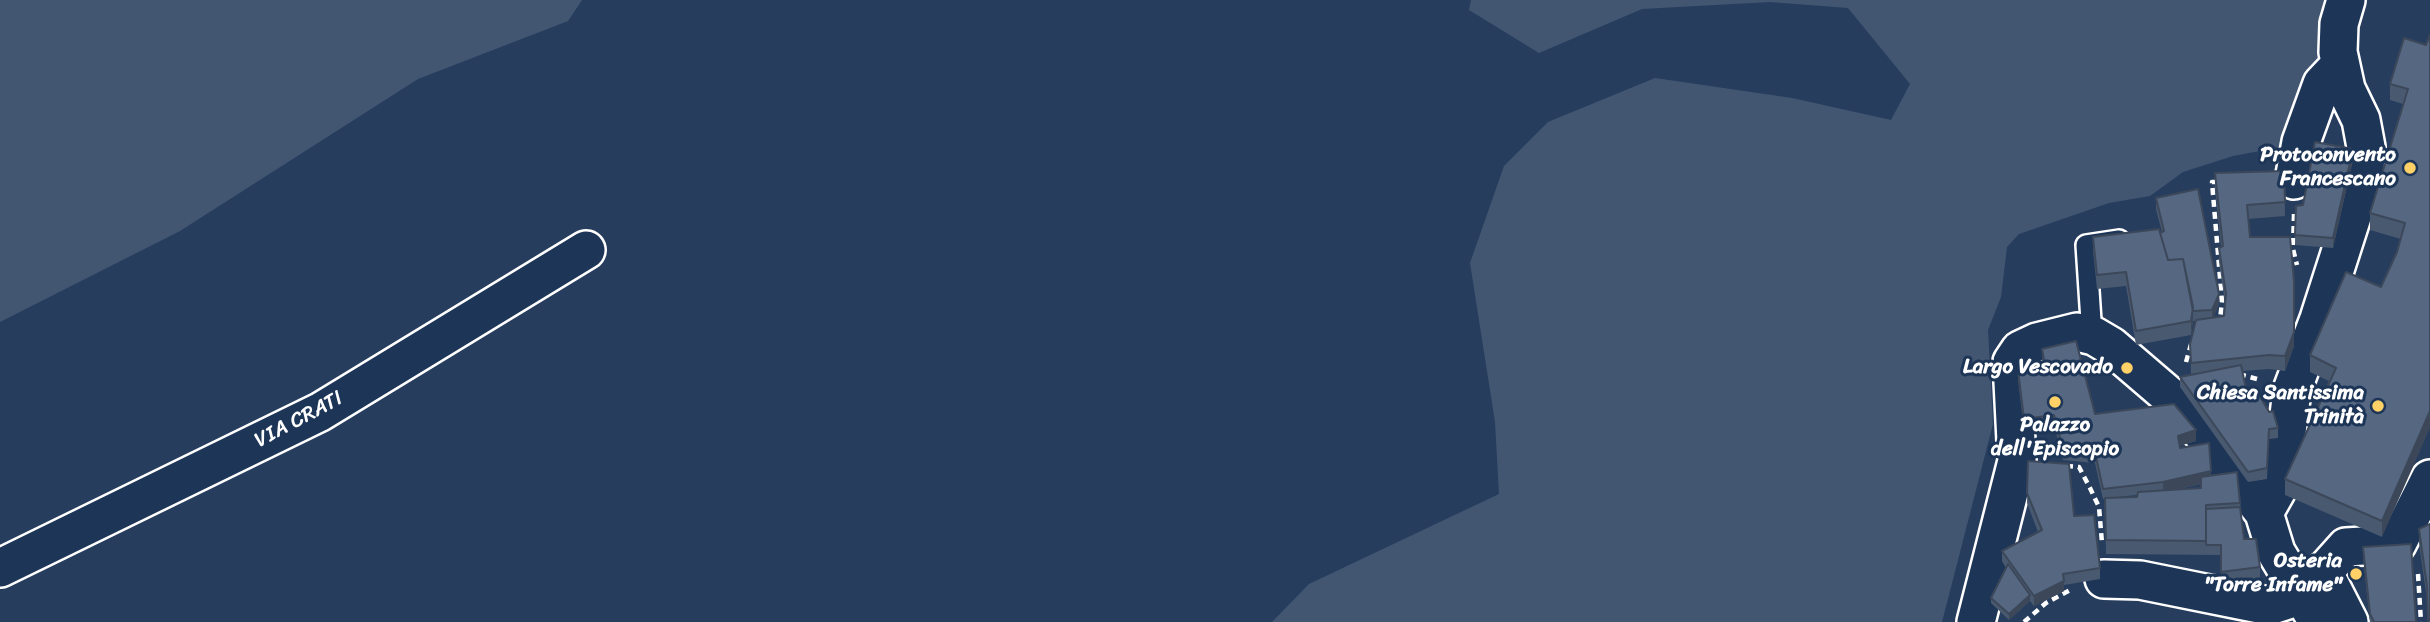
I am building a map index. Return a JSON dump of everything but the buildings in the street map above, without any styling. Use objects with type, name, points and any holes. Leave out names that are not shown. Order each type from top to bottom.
[{"type":"street","points":[[2264,513],[2281,483],[2292,390],[2319,319],[2365,176],[2366,147],[2361,120],[2346,89],[2340,65],[2339,24],[2346,0]]},
{"type":"street","points":[[2294,180],[2301,142],[2322,84],[2340,65]]},
{"type":"street","name":"VIA CRATI","points":[[0,568],[320,412],[586,250]]},
{"type":"street","points":[[1976,622],[2017,461],[2012,362],[2020,350],[2057,335],[2077,332],[2111,346],[2175,390],[2264,513],[2296,603]]},
{"type":"street","points":[[2296,603],[2346,547],[2398,544],[2430,479]]},
{"type":"street","points":[[2104,579],[2140,580],[2296,603],[2349,622]]},
{"type":"lane","points":[[2092,336],[2086,245],[2133,239]]},
{"type":"path","points":[[2294,180],[2294,249]]},
{"type":"path","points":[[2219,324],[2222,302],[2212,182],[2225,181]]},
{"type":"path","points":[[2175,390],[2193,338]]},
{"type":"path","points":[[2236,374],[2246,374],[2265,384],[2292,390]]},
{"type":"path","points":[[2017,461],[2079,467],[2099,507],[2104,579],[2060,594],[2024,622]]},
{"type":"path","points":[[2099,507],[2111,505]]},
{"type":"shaded area","points":[[0,0],[582,0],[568,21],[418,79],[180,231],[0,322]]},
{"type":"shaded area","points":[[1471,0],[2336,0],[2292,145],[2233,156],[2183,172],[2150,196],[2109,203],[2019,234],[2007,247],[2001,297],[1988,330],[1993,424],[1942,622],[1272,622],[1309,584],[1499,494],[1495,422],[1470,263],[1504,166],[1548,122],[1655,78],[1792,98],[1891,120],[1910,84],[1848,8],[1770,2],[1642,9],[1539,53],[1469,10]]},
{"type":"place","name":"Protoconvento Francescano","points":[[2410,168]]},
{"type":"place","name":"Largo Vescovado","points":[[2127,368]]},
{"type":"place","name":"Palazzo dell'Episcopio","points":[[2055,402]]},
{"type":"place","name":"Chiesa Santissima Trinità","points":[[2378,406]]},
{"type":"place","name":"Osteria \"Torre Infame\"","points":[[2356,574]]}]
